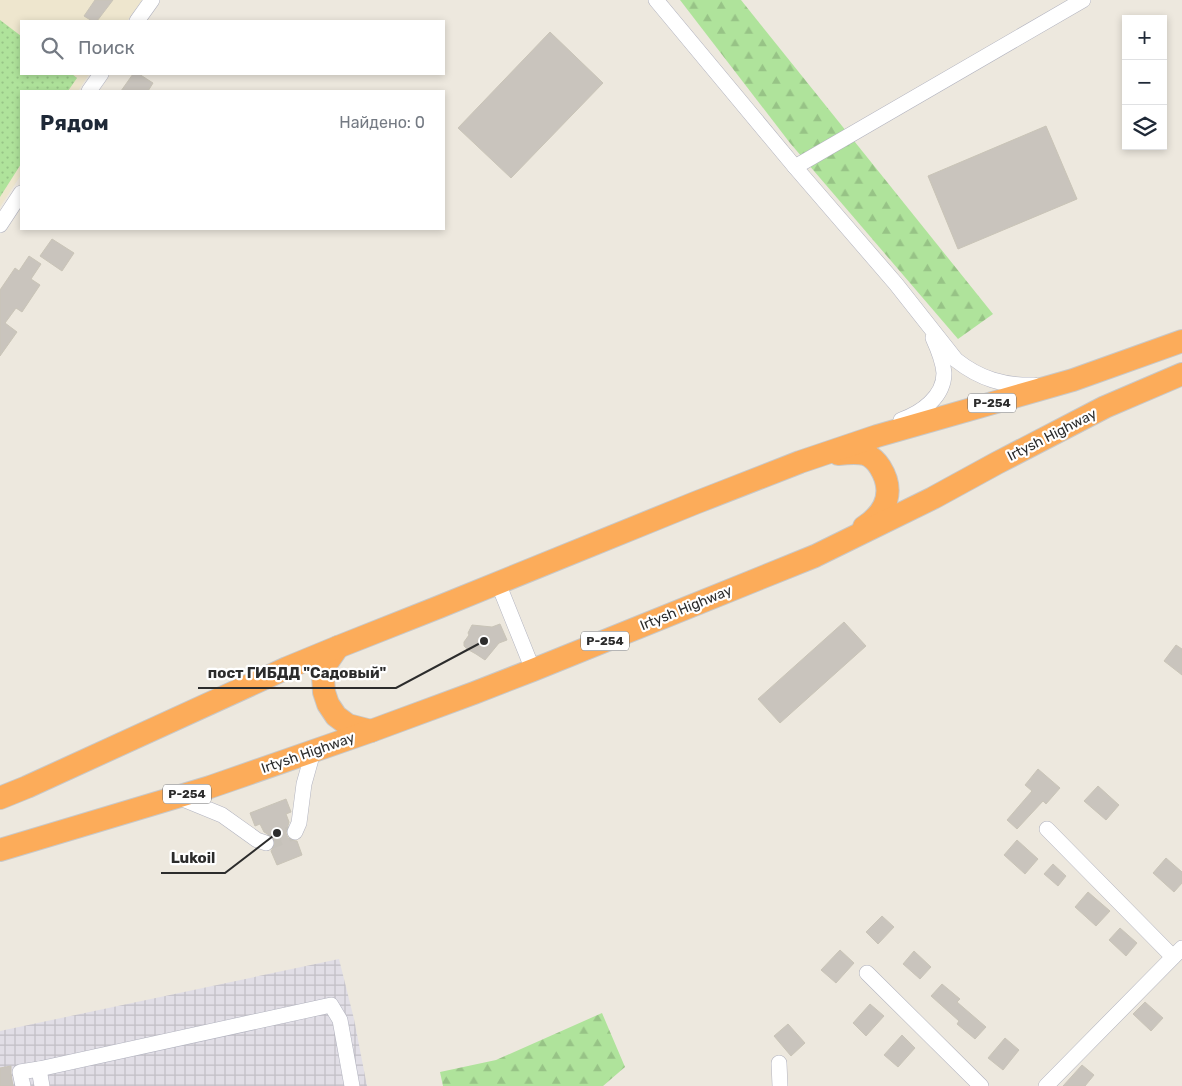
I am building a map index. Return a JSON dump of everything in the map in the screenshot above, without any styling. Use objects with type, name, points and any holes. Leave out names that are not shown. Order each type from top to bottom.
[{"type":"highway","name":"Р-254","points":[[0,798],[278,672],[800,462],[877,436],[1073,380],[1182,341]]},
{"type":"highway","name":"Irtysh Highway","points":[[0,850],[178,797],[313,752],[533,670],[815,556],[933,498],[1105,408],[1182,374]]},
{"type":"highway","points":[[800,462],[839,453],[856,452],[868,455],[878,463],[884,473],[888,483],[888,496],[883,509],[872,521],[836,545]]},
{"type":"highway","points":[[338,647],[328,663],[323,677],[324,692],[328,704],[336,716],[348,725],[371,731]]},
{"type":"street","points":[[138,20],[152,0]]},
{"type":"street","points":[[656,0],[795,168],[896,284],[956,360],[986,379],[1021,386],[1073,380]]},
{"type":"street","points":[[795,168],[1083,0]]},
{"type":"street","points":[[90,90],[100,75]]},
{"type":"street","points":[[0,225],[20,195]]},
{"type":"street","points":[[695,503],[786,457],[842,437],[907,418],[928,406],[941,387],[944,374],[937,347],[924,319]]},
{"type":"street","points":[[498,583],[533,670]]},
{"type":"street","points":[[295,832],[299,823],[304,784],[313,752]]},
{"type":"street","points":[[178,797],[222,815],[257,840],[266,843]]},
{"type":"street","points":[[1046,1086],[1178,953],[1047,828]]},
{"type":"street","points":[[867,973],[981,1086]]},
{"type":"street","points":[[22,1086],[20,1072],[331,1004],[340,1020],[352,1086]]},
{"type":"street","points":[[779,1063],[780,1086]]},
{"type":"street","points":[[39,1069],[42,1086]]},
{"type":"shaded area","points":[[0,0],[142,0],[128,20],[20,20],[20,75],[88,75],[79,90],[20,90],[20,177],[0,207]]},
{"type":"shaded area","points":[[339,959],[354,1019],[367,1086],[0,1086],[0,1031]]},
{"type":"green space","points":[[680,0],[741,0],[993,314],[958,339],[790,143]]},
{"type":"green space","points":[[0,20],[20,35],[20,75],[73,75],[77,78],[69,90],[20,90],[20,166],[0,197]]},
{"type":"green space","points":[[602,1013],[625,1067],[603,1086],[443,1086],[440,1072],[496,1060]]},
{"type":"building","points":[[95,0],[113,0],[98,20],[90,20],[84,16]]},
{"type":"building","points":[[550,32],[603,83],[511,178],[458,128]]},
{"type":"building","points":[[132,75],[141,75],[153,83],[149,90],[122,90]]},
{"type":"building","points":[[1046,126],[1077,199],[958,249],[928,176]]},
{"type":"building","points":[[52,239],[74,253],[62,271],[40,256]]},
{"type":"building","points":[[29,256],[41,264],[31,279],[40,285],[22,312],[16,308],[5,323],[17,332],[0,356],[0,290],[15,268],[19,271]]},
{"type":"building","points":[[844,622],[866,646],[780,723],[758,699]]},
{"type":"building","points":[[500,624],[507,640],[499,643],[485,660],[464,646],[472,625],[492,627]]},
{"type":"building","points":[[1176,645],[1182,649],[1182,675],[1164,661]]},
{"type":"building","points":[[1038,769],[1060,788],[1046,804],[1043,801],[1017,829],[1007,820],[1032,791],[1025,785]]},
{"type":"building","points":[[1098,786],[1119,805],[1106,820],[1084,801]]},
{"type":"building","points":[[286,799],[291,812],[286,814],[289,822],[286,833],[288,838],[297,841],[302,855],[277,865],[271,851],[275,845],[273,837],[264,832],[260,824],[255,826],[250,813]]},
{"type":"building","points":[[1017,840],[1038,859],[1025,874],[1004,855]]},
{"type":"building","points":[[1166,858],[1182,872],[1182,883],[1174,892],[1153,873]]},
{"type":"building","points":[[1053,864],[1066,876],[1058,886],[1044,874]]},
{"type":"building","points":[[1088,892],[1110,911],[1096,926],[1075,907]]},
{"type":"building","points":[[882,916],[894,927],[878,944],[866,932]]},
{"type":"building","points":[[1120,928],[1137,943],[1126,956],[1109,940]]},
{"type":"building","points":[[840,950],[854,963],[836,983],[821,970]]},
{"type":"building","points":[[914,951],[931,967],[920,979],[903,964]]},
{"type":"building","points":[[942,984],[960,999],[957,1002],[986,1027],[975,1039],[957,1024],[959,1021],[931,996]]},
{"type":"building","points":[[1145,1002],[1163,1018],[1151,1031],[1133,1014]]},
{"type":"building","points":[[870,1004],[884,1016],[866,1036],[853,1023]]},
{"type":"building","points":[[788,1024],[805,1043],[791,1056],[774,1036]]},
{"type":"building","points":[[902,1035],[915,1048],[898,1067],[884,1055]]},
{"type":"building","points":[[1005,1038],[1019,1050],[1003,1070],[988,1058]]},
{"type":"building","points":[[1082,1065],[1094,1075],[1085,1086],[1063,1086]]},
{"type":"building","points":[[11,1066],[13,1086],[0,1086],[0,1068]]},
{"type":"tunnel","points":[[266,843],[295,832]]},
{"type":"place","name":"пост ГИБДД \"Садовый\"","points":[[484,641]]},
{"type":"place","name":"Lukoil","points":[[277,833]]}]
